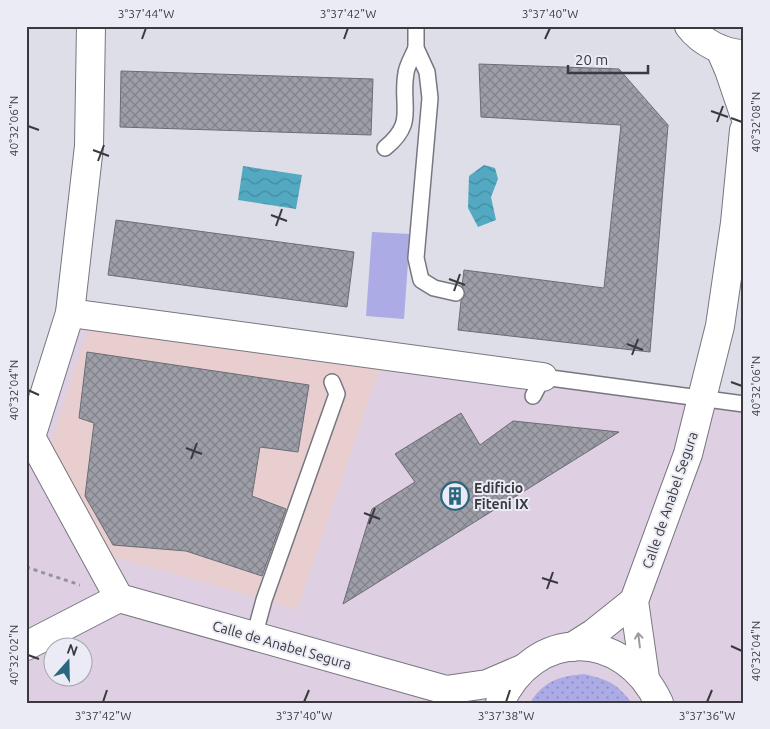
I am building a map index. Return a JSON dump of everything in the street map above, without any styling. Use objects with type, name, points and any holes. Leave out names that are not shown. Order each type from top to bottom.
[{"type":"street","points":[[26,646],[119,598],[29,439],[70,313],[89,146],[91,26]]},
{"type":"street","points":[[689,26],[704,41],[732,52],[729,70],[744,114]]},
{"type":"street","name":"Calle de Anabel Segura","points":[[644,678],[634,601],[688,454],[720,326],[735,222],[744,130]]},
{"type":"street","points":[[70,313],[538,387]]},
{"type":"street","name":"Calle de Anabel Segura","points":[[119,598],[452,697],[522,669]]},
{"type":"street","points":[[572,647],[594,633],[634,601]]},
{"type":"street","points":[[500,703],[508,687],[522,669],[541,656],[572,647],[596,648],[616,654],[644,678],[659,703]]},
{"type":"lane","points":[[385,148],[396,139],[404,125],[406,72],[416,48],[416,26]]},
{"type":"lane","points":[[416,48],[427,72],[430,98],[416,258],[421,280],[434,288],[456,293]]},
{"type":"lane","points":[[254,637],[264,600],[337,394],[332,382]]},
{"type":"lane","points":[[538,387],[702,398],[744,404]]},
{"type":"path","points":[[26,567],[119,598]]},
{"type":"shaded area","points":[[372,232],[410,234],[404,319],[366,316]]},
{"type":"shaded area","points":[[70,313],[744,404],[744,703],[26,703],[26,440]]},
{"type":"shaded area","points":[[88,328],[381,365],[297,610],[114,557],[50,447]]},
{"type":"shaded area","points":[[584,674],[611,683],[632,703],[530,703],[541,689],[553,681],[567,676]]},
{"type":"water","points":[[484,165],[495,168],[498,179],[491,197],[496,220],[478,227],[468,208],[469,176]]},
{"type":"water","points":[[243,166],[302,175],[296,209],[238,200]]},
{"type":"building","points":[[479,64],[619,69],[668,125],[650,352],[458,330],[461,301],[465,295],[462,286],[464,270],[604,288],[621,125],[481,117]]},
{"type":"building","points":[[121,71],[373,79],[371,135],[120,127]]},
{"type":"building","points":[[116,220],[354,252],[347,307],[108,275]]},
{"type":"building","points":[[87,352],[309,385],[298,452],[260,447],[252,496],[286,509],[262,576],[186,551],[113,545],[85,496],[94,423],[79,418]]},
{"type":"building","name":"Edificio Fiteni IX","points":[[461,413],[480,445],[513,421],[619,432],[343,604],[372,509],[415,482],[395,454]]},
{"type":"place","name":"Edificio Fiteni IX","points":[[455,496]]}]
